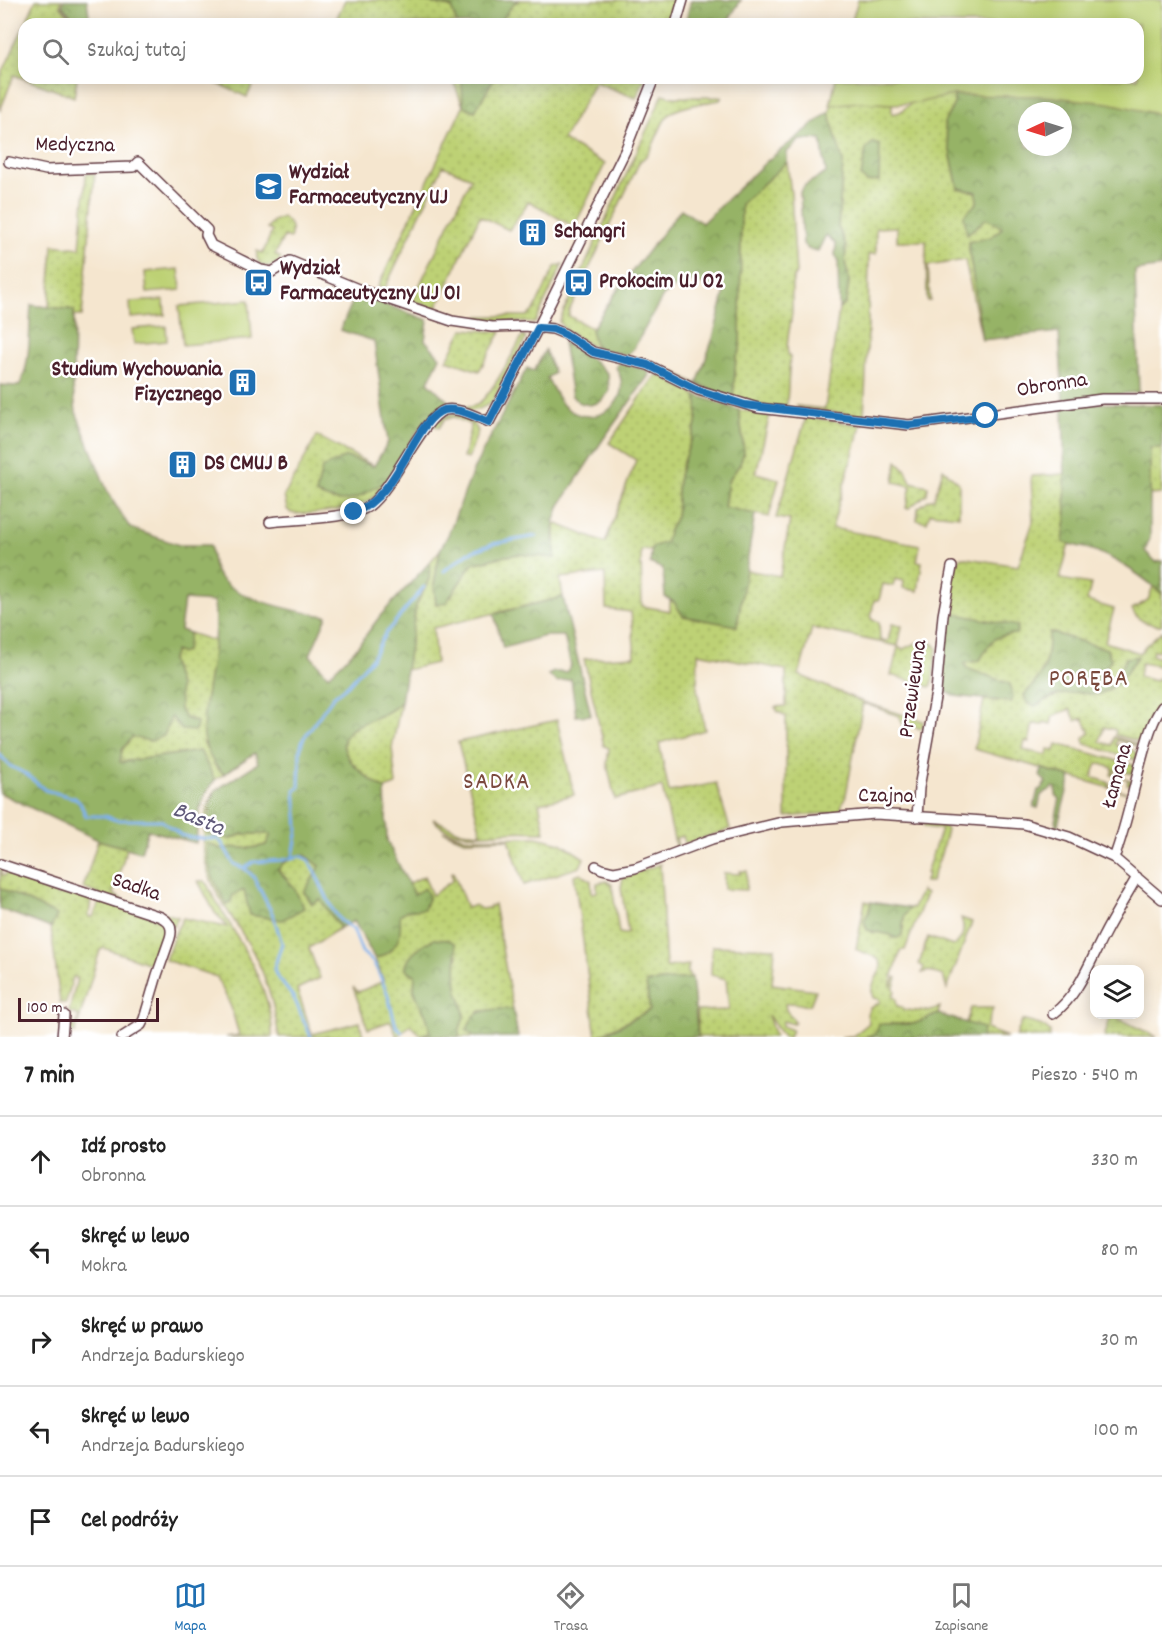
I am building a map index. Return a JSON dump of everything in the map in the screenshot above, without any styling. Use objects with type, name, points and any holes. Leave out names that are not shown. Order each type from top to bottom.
[{"type":"street","points":[[678,18],[683,0]]},
{"type":"street","points":[[270,522],[354,512],[370,505],[388,487],[429,420],[444,410],[452,410],[489,422],[625,151],[652,84]]},
{"type":"street","name":"Medyczna","points":[[9,162],[46,170],[133,166],[138,162],[207,230]]},
{"type":"street","name":"Obronna","points":[[207,230],[206,235],[211,245],[261,270],[272,272],[290,261],[358,289],[452,321],[492,327],[553,329],[593,352],[648,365],[698,390],[745,405],[888,423],[924,424],[1102,399],[1162,399]]},
{"type":"street","name":"Przewiewna","points":[[917,817],[919,788],[936,692],[943,615],[952,567]]},
{"type":"street","name":"Łamana","points":[[1114,858],[1148,736],[1154,719],[1162,707]]},
{"type":"street","name":"Czajna","points":[[596,866],[614,872],[635,868],[712,839],[782,822],[856,815],[917,817],[1024,824],[1069,837],[1114,858],[1162,899]]},
{"type":"street","name":"Sadka","points":[[0,864],[161,917],[169,923],[172,932],[144,1019],[141,1025],[122,1037]]},
{"type":"street","points":[[1053,1014],[1065,1003],[1083,977],[1137,877]]},
{"type":"street","points":[[62,1037],[64,1015]]},
{"type":"green space","points":[[36,0],[62,0],[60,5],[71,18],[28,18]]},
{"type":"green space","points":[[64,0],[87,0],[89,18],[73,18],[62,5]]},
{"type":"green space","points":[[345,0],[414,0],[451,7],[455,18],[337,18]]},
{"type":"green space","points":[[414,0],[519,0],[513,4],[503,18],[455,18],[451,7]]},
{"type":"green space","points":[[519,0],[675,0],[670,18],[503,18],[513,4]]},
{"type":"green space","points":[[691,0],[741,0],[730,18],[686,18]]},
{"type":"green space","points":[[858,0],[1162,0],[1162,115],[1109,103],[1042,96],[953,95],[917,103],[858,102],[830,105],[835,84],[1144,84],[1144,18],[853,18]]},
{"type":"green space","points":[[1162,0],[1162,267],[1135,271],[1139,392],[1063,400],[1059,332],[982,340],[968,242],[991,237],[1002,228],[987,218],[967,234],[964,215],[977,203],[977,192],[958,188],[944,123],[954,104],[954,84],[1144,84],[1144,18]]},
{"type":"green space","points":[[18,39],[18,76],[14,75],[0,111],[0,78]]},
{"type":"green space","points":[[39,84],[76,84],[74,97]]},
{"type":"green space","points":[[218,84],[253,84],[247,97]]},
{"type":"green space","points":[[454,84],[463,84],[475,111],[491,84],[594,84],[563,140],[605,164],[574,227],[529,201],[509,230],[480,216],[436,309],[412,301],[471,178],[443,166],[384,290],[378,287],[463,106]]},
{"type":"green space","points":[[462,84],[491,84],[475,111],[463,106]]},
{"type":"green space","points":[[600,84],[642,84],[636,98]]},
{"type":"green space","points":[[935,84],[954,84],[954,104],[944,123],[958,188],[977,192],[977,203],[967,234],[987,217],[1002,228],[991,237],[968,242],[982,340],[965,260],[928,266],[930,301],[927,301],[926,241],[897,241],[897,227],[876,228],[876,254],[869,254],[864,416],[798,408],[796,406],[825,409],[839,309],[846,303],[849,280],[845,262],[846,246],[838,227],[843,162],[831,126],[829,112],[833,102],[892,99],[892,114],[900,112]]},
{"type":"green space","points":[[663,94],[674,97],[722,97],[720,100],[674,111],[664,121],[650,150],[640,161],[569,311],[569,316],[593,327],[591,330],[596,348],[566,331],[559,322]]},
{"type":"green space","points":[[829,112],[843,162],[838,227],[846,246],[845,262],[849,280],[846,303],[839,309],[836,244],[826,235],[818,251],[808,249],[803,244],[800,192],[805,185],[826,173],[821,139],[800,140],[787,152],[787,162],[741,204],[740,351],[736,357],[733,398],[697,384],[713,338],[725,291],[686,280],[663,296],[634,348],[627,355],[596,348],[591,330],[616,292],[681,209],[702,223],[767,161]]},
{"type":"green space","points":[[872,143],[880,145],[879,181],[867,182],[861,177],[866,149]]},
{"type":"green space","points":[[787,162],[796,273],[792,286],[792,312],[787,344],[790,357],[787,405],[777,406],[746,402],[712,392],[674,373],[733,398],[736,357],[740,351],[741,204]]},
{"type":"green space","points":[[95,173],[82,316],[74,316],[74,310],[49,307],[53,245],[80,248],[86,174]]},
{"type":"green space","points":[[282,217],[290,226],[290,239],[284,236],[275,255],[281,258],[275,265],[261,265],[257,258],[257,251],[263,253],[272,231],[267,228],[273,221]]},
{"type":"green space","points":[[563,264],[535,323],[478,319],[479,316],[527,316],[534,310],[555,267]]},
{"type":"green space","points":[[179,269],[181,290],[147,293],[145,272]]},
{"type":"green space","points":[[356,294],[428,320],[425,340],[440,357],[428,382],[454,407],[442,409],[423,424],[386,481],[354,499],[342,501],[316,494],[322,468],[346,457],[374,466],[388,442],[374,341],[340,330]]},
{"type":"green space","points":[[164,300],[165,315],[131,318],[130,302]]},
{"type":"green space","points":[[249,300],[252,339],[183,345],[179,306]]},
{"type":"green space","points":[[31,305],[74,310],[73,387],[76,412],[108,493],[130,528],[179,545],[210,545],[216,572],[235,590],[266,603],[327,616],[310,655],[328,676],[355,650],[380,616],[430,562],[429,579],[416,606],[401,702],[385,713],[355,727],[346,735],[343,743],[351,762],[368,778],[385,789],[387,841],[414,895],[424,888],[429,896],[424,909],[406,911],[400,915],[397,942],[383,955],[375,959],[354,921],[340,928],[320,899],[312,904],[304,892],[320,866],[304,854],[283,863],[278,870],[293,886],[304,908],[282,920],[250,915],[244,890],[233,895],[227,905],[215,883],[208,860],[207,843],[221,849],[253,848],[266,845],[271,834],[242,834],[230,839],[207,834],[211,800],[216,790],[258,763],[255,753],[224,774],[213,762],[207,749],[203,719],[214,644],[214,602],[184,600],[180,630],[189,633],[186,651],[181,654],[175,651],[171,660],[179,686],[180,710],[185,718],[197,722],[196,729],[194,731],[182,730],[171,717],[164,736],[150,741],[132,737],[122,750],[120,762],[200,751],[215,780],[202,802],[196,843],[148,830],[141,852],[98,840],[0,793],[0,385],[19,386],[23,378],[28,358]]},
{"type":"green space","points":[[166,326],[167,341],[134,344],[132,329]]},
{"type":"green space","points":[[463,329],[501,332],[479,371],[447,360]]},
{"type":"green space","points":[[523,335],[526,339],[492,402],[471,411],[460,410],[450,404],[468,407],[480,402],[501,375]]},
{"type":"green space","points":[[563,342],[594,361],[608,374],[609,392],[600,402],[590,405],[580,403],[572,396]]},
{"type":"green space","points":[[545,350],[554,373],[547,378],[561,403],[575,413],[587,416],[599,415],[609,410],[616,402],[621,392],[621,380],[616,367],[619,363],[648,370],[649,375],[560,505],[554,523],[555,558],[519,554],[472,564],[446,603],[436,604],[434,585],[440,550],[475,466],[527,368],[534,371]]},
{"type":"green space","points":[[660,375],[697,396],[698,408],[695,429],[680,470],[676,516],[667,542],[652,547],[652,551],[641,550],[642,606],[670,611],[670,600],[675,602],[678,610],[737,626],[746,570],[780,576],[790,520],[776,518],[806,417],[861,425],[832,528],[920,545],[917,561],[922,562],[918,591],[903,588],[904,581],[895,579],[893,586],[883,584],[879,600],[874,600],[871,619],[879,622],[880,640],[888,641],[892,624],[902,626],[898,646],[812,628],[799,675],[863,702],[923,721],[923,727],[920,729],[912,725],[906,730],[899,716],[863,703],[845,800],[840,812],[786,817],[786,716],[778,712],[775,707],[786,706],[786,670],[698,653],[697,688],[705,730],[659,743],[669,792],[716,783],[730,829],[685,844],[683,836],[676,838],[678,847],[676,848],[662,787],[615,799],[607,764],[609,748],[604,746],[584,659],[635,656],[631,612],[606,609],[605,573],[560,578],[563,597],[433,628],[436,663],[406,670],[416,606],[429,579],[430,562],[440,550],[434,585],[436,604],[446,603],[472,564],[519,554],[555,558],[555,523],[605,543],[636,460],[609,443],[655,376]]},
{"type":"green space","points":[[696,395],[739,410],[744,452],[740,464],[728,481],[724,507],[755,514],[737,626],[683,616],[674,602],[665,597],[663,569],[650,563],[652,547],[666,542],[676,516],[680,470],[697,419]]},
{"type":"green space","points":[[1093,403],[1162,405],[1162,448],[1150,448],[1150,538],[1145,551],[1156,562],[1162,561],[1162,594],[1139,575],[1113,559],[1063,542],[1066,520],[1063,407]]},
{"type":"green space","points":[[739,410],[770,414],[756,473],[779,479],[769,517],[724,508],[728,481],[740,464],[743,440]]},
{"type":"green space","points":[[450,414],[467,418],[478,431],[468,459],[463,458],[471,425],[454,417],[444,420],[439,428],[434,425],[435,421]]},
{"type":"green space","points":[[317,436],[374,466],[346,457],[387,481],[371,499],[355,506],[320,513],[291,513],[287,509],[284,496]]},
{"type":"green space","points":[[1150,447],[1162,448],[1162,494],[1150,495]]},
{"type":"green space","points":[[897,461],[906,470],[911,482],[928,486],[927,494],[909,508],[906,508],[911,486],[894,482]]},
{"type":"green space","points":[[943,469],[959,483],[959,516],[930,513],[927,522],[917,520],[918,508],[930,499],[934,499]]},
{"type":"green space","points":[[1065,474],[1066,521],[1063,542],[1069,544],[1060,579],[1091,584],[1087,601],[1114,609],[1105,642],[1140,653],[1162,631],[1162,643],[1158,651],[1153,650],[1152,655],[1162,659],[1162,665],[1141,663],[1139,677],[1156,681],[1157,678],[1162,679],[1162,703],[1143,742],[1115,735],[1116,730],[1104,727],[1100,742],[1112,745],[1114,737],[1137,744],[1137,746],[1117,740],[1116,745],[1135,751],[1136,760],[1085,744],[1084,738],[1090,733],[1083,718],[1076,721],[1070,709],[1053,716],[1051,724],[1044,722],[1043,725],[1033,724],[1029,742],[1025,741],[1023,750],[1047,755],[1048,749],[1055,751],[1057,744],[1134,765],[1134,774],[1115,770],[1114,774],[1125,778],[1120,777],[1118,782],[1117,777],[1111,775],[1113,768],[1097,763],[1092,777],[1110,783],[1109,786],[1128,793],[974,749],[984,700],[1011,702],[976,672],[966,668],[965,663],[980,660],[997,637],[1016,634],[946,612],[951,583],[961,557],[1018,566],[1033,522],[1031,476]],"holes":[[[1050,632],[1107,649],[1111,660],[1098,678],[1110,685],[1114,683],[1112,688],[1097,694],[1076,692],[1065,694],[1035,706],[1024,695],[1037,680],[1044,666]]]},
{"type":"green space","points":[[1153,586],[1162,594],[1162,625],[1144,622],[1132,609],[1148,600]]},
{"type":"green space","points":[[563,597],[591,715],[576,716],[571,679],[557,682],[548,675],[554,672],[566,672],[571,666],[564,636],[545,636],[503,648],[494,614]]},
{"type":"green space","points":[[946,612],[1018,626],[1016,634],[997,637],[980,660],[965,663],[966,668],[1010,684],[1013,698],[1011,702],[954,696],[940,688]]},
{"type":"green space","points":[[1049,632],[1107,649],[1111,660],[1098,678],[1110,685],[1117,677],[1126,658],[1138,656],[1119,683],[1098,695],[1076,692],[1054,696],[1035,706],[1027,703],[1024,695],[1042,673]]},
{"type":"green space","points":[[189,633],[214,641],[204,743],[216,767],[224,774],[215,780],[200,751],[120,762],[122,750],[132,736],[150,741],[171,717],[193,720],[185,718],[179,710],[179,686],[171,660],[175,651],[186,651]]},
{"type":"green space","points":[[921,641],[934,644],[937,648],[930,687],[891,675],[898,647],[903,649]]},
{"type":"green space","points":[[401,702],[392,748],[396,785],[385,789],[368,778],[351,762],[343,743],[346,735],[355,727],[385,713]]},
{"type":"green space","points":[[557,720],[574,795],[539,803],[545,832],[478,834],[457,833],[440,826],[433,819],[459,831],[481,833],[458,742]]},
{"type":"green space","points":[[1042,769],[1071,777],[1057,828],[1055,821],[1060,799],[1056,795],[1056,788],[1041,795],[1038,808],[1034,807],[1038,790],[1046,782],[1040,776]]},
{"type":"green space","points":[[216,790],[209,812],[230,839],[242,834],[271,834],[266,845],[254,848],[221,849],[207,844],[233,895],[244,889],[293,886],[278,870],[283,863],[304,854],[320,866],[304,893],[320,899],[340,928],[309,948],[320,978],[297,989],[312,1034],[360,1022],[363,1037],[279,1037],[276,1018],[262,971],[252,949],[214,887],[205,860],[203,848],[205,818]]},
{"type":"green space","points":[[923,822],[942,823],[947,830],[931,882],[924,882],[941,829],[925,827]]},
{"type":"green space","points":[[443,831],[466,838],[536,837],[561,843],[584,858],[580,867],[524,885],[509,839],[464,840]]},
{"type":"green space","points":[[98,840],[127,848],[113,894],[128,903],[178,917],[174,926],[83,888]]},
{"type":"green space","points":[[660,864],[666,967],[689,965],[687,972],[692,978],[646,983],[650,1010],[596,1037],[574,875],[581,873],[591,881],[592,893],[597,892],[597,883],[607,881],[612,885],[619,933],[626,934],[628,933],[621,887],[623,878]]},
{"type":"green space","points":[[0,867],[3,868],[1,875],[5,876],[7,872],[44,883],[46,891],[57,895],[75,893],[91,898],[89,917],[93,917],[100,901],[159,918],[169,930],[156,966],[104,948],[100,950],[75,1033],[69,1031],[66,1035],[65,1026],[76,1026],[79,1016],[69,1012],[77,978],[73,977],[66,1003],[60,1003],[51,928],[56,915],[0,888]]},
{"type":"green space","points":[[740,871],[747,871],[746,890],[724,889],[724,873],[740,874]]},
{"type":"green space","points":[[453,872],[467,908],[475,905],[481,909],[488,908],[494,904],[513,1009],[480,1011],[467,1030],[476,1037],[459,1037],[458,1032],[464,1014],[457,988],[455,967],[458,955],[405,969],[415,975],[414,991],[427,1018],[430,1032],[421,1035],[410,1025],[397,1037],[391,1021],[368,1029],[353,987],[358,992],[384,981],[375,959],[390,952],[395,942],[400,915],[425,888],[414,895],[408,884],[424,876],[432,895],[453,880],[451,873]]},
{"type":"green space","points":[[198,881],[204,881],[207,884],[249,958],[266,998],[271,1018],[272,1037],[226,1037],[239,1035],[231,1007],[217,977],[165,960],[183,918],[227,927],[215,913]]},
{"type":"green space","points":[[0,888],[57,915],[51,928],[0,909]]},
{"type":"green space","points":[[921,891],[926,894],[905,950],[901,950],[891,981],[891,987],[895,977],[897,978],[895,992],[892,995],[896,999],[897,1006],[904,1010],[927,1011],[940,1007],[938,1014],[914,1024],[879,1024],[876,1033],[866,1037],[841,1037],[853,1036],[869,1023],[867,1014],[870,1008],[880,1002],[879,999],[873,998],[872,992],[880,970],[880,961],[856,949],[865,901],[871,902],[865,926],[872,932],[902,935],[904,917],[909,908],[913,908]]},
{"type":"green space","points":[[871,902],[909,908],[904,917],[902,935],[893,938],[891,935],[867,930],[864,920]]},
{"type":"green space","points":[[961,918],[972,922],[947,989],[943,976],[928,971],[922,973],[924,967],[919,964],[928,937],[953,946],[959,940],[963,930]]},
{"type":"green space","points":[[434,939],[449,940],[455,944],[457,987],[464,1014],[459,1037],[421,1035],[430,1032],[427,1018],[414,991],[415,975],[405,969],[412,955]]},
{"type":"green space","points":[[712,946],[775,948],[772,984],[816,990],[810,1005],[785,1004],[786,1010],[795,1021],[793,1024],[783,1021],[782,1026],[792,1030],[789,1037],[783,1037],[768,1015],[775,1037],[698,1037],[697,1011],[729,1010],[726,979],[711,975]]},
{"type":"green space","points":[[692,978],[698,1037],[598,1037],[650,1010],[646,983]]},
{"type":"green space","points":[[971,1008],[993,1008],[986,1029],[1007,1037],[982,1037],[982,1028],[966,1023]]},
{"type":"green space","points":[[497,1009],[513,1009],[518,1037],[476,1037],[467,1031],[474,1016]]},
{"type":"green space","points":[[938,1014],[983,1028],[982,1037],[866,1037],[876,1033],[879,1024],[914,1024]]},
{"type":"green space","points":[[1110,1019],[1119,1019],[1157,1037],[1104,1037]]},
{"type":"green space","points":[[1022,1020],[1043,1026],[1050,1032],[1050,1037],[1016,1037]]},
{"type":"waterway","points":[[444,571],[468,553],[492,544],[537,536]]},
{"type":"waterway","points":[[293,857],[298,828],[295,790],[299,788],[300,750],[303,739],[333,697],[348,685],[372,658],[385,634],[424,587]]},
{"type":"waterway","name":"Basta","points":[[0,755],[10,766],[26,774],[45,790],[75,798],[86,816],[105,816],[116,820],[157,820],[162,821],[181,835],[217,839],[222,843],[234,864],[244,868],[253,876],[273,915],[282,943],[274,969],[294,998],[311,1037]]},
{"type":"waterway","points":[[245,868],[253,862],[301,856],[309,860],[333,910],[341,921],[353,929],[362,952],[374,963],[387,992],[396,1026],[402,1032]]},
{"type":"place","name":"Wydział Farmaceutyczny UJ","points":[[268,186]]},
{"type":"place","name":"Schangri","points":[[533,232]]},
{"type":"place","name":"Wydział Farmaceutyczny UJ 01","points":[[259,282]]},
{"type":"place","name":"Prokocim UJ 02","points":[[578,282]]},
{"type":"place","name":"Studium Wychowania Fizycznego","points":[[243,383]]},
{"type":"place","name":"DS CMUJ B","points":[[183,464]]},
{"type":"district","name":"PORĘBA","points":[[1089,680]]},
{"type":"district","name":"SADKA","points":[[497,783]]},
{"type":"route","points":[[354,512],[370,505],[388,487],[429,420],[444,410],[452,410],[489,422],[538,328],[553,329],[593,352],[648,365],[698,390],[758,408],[909,425],[986,416]]}]
